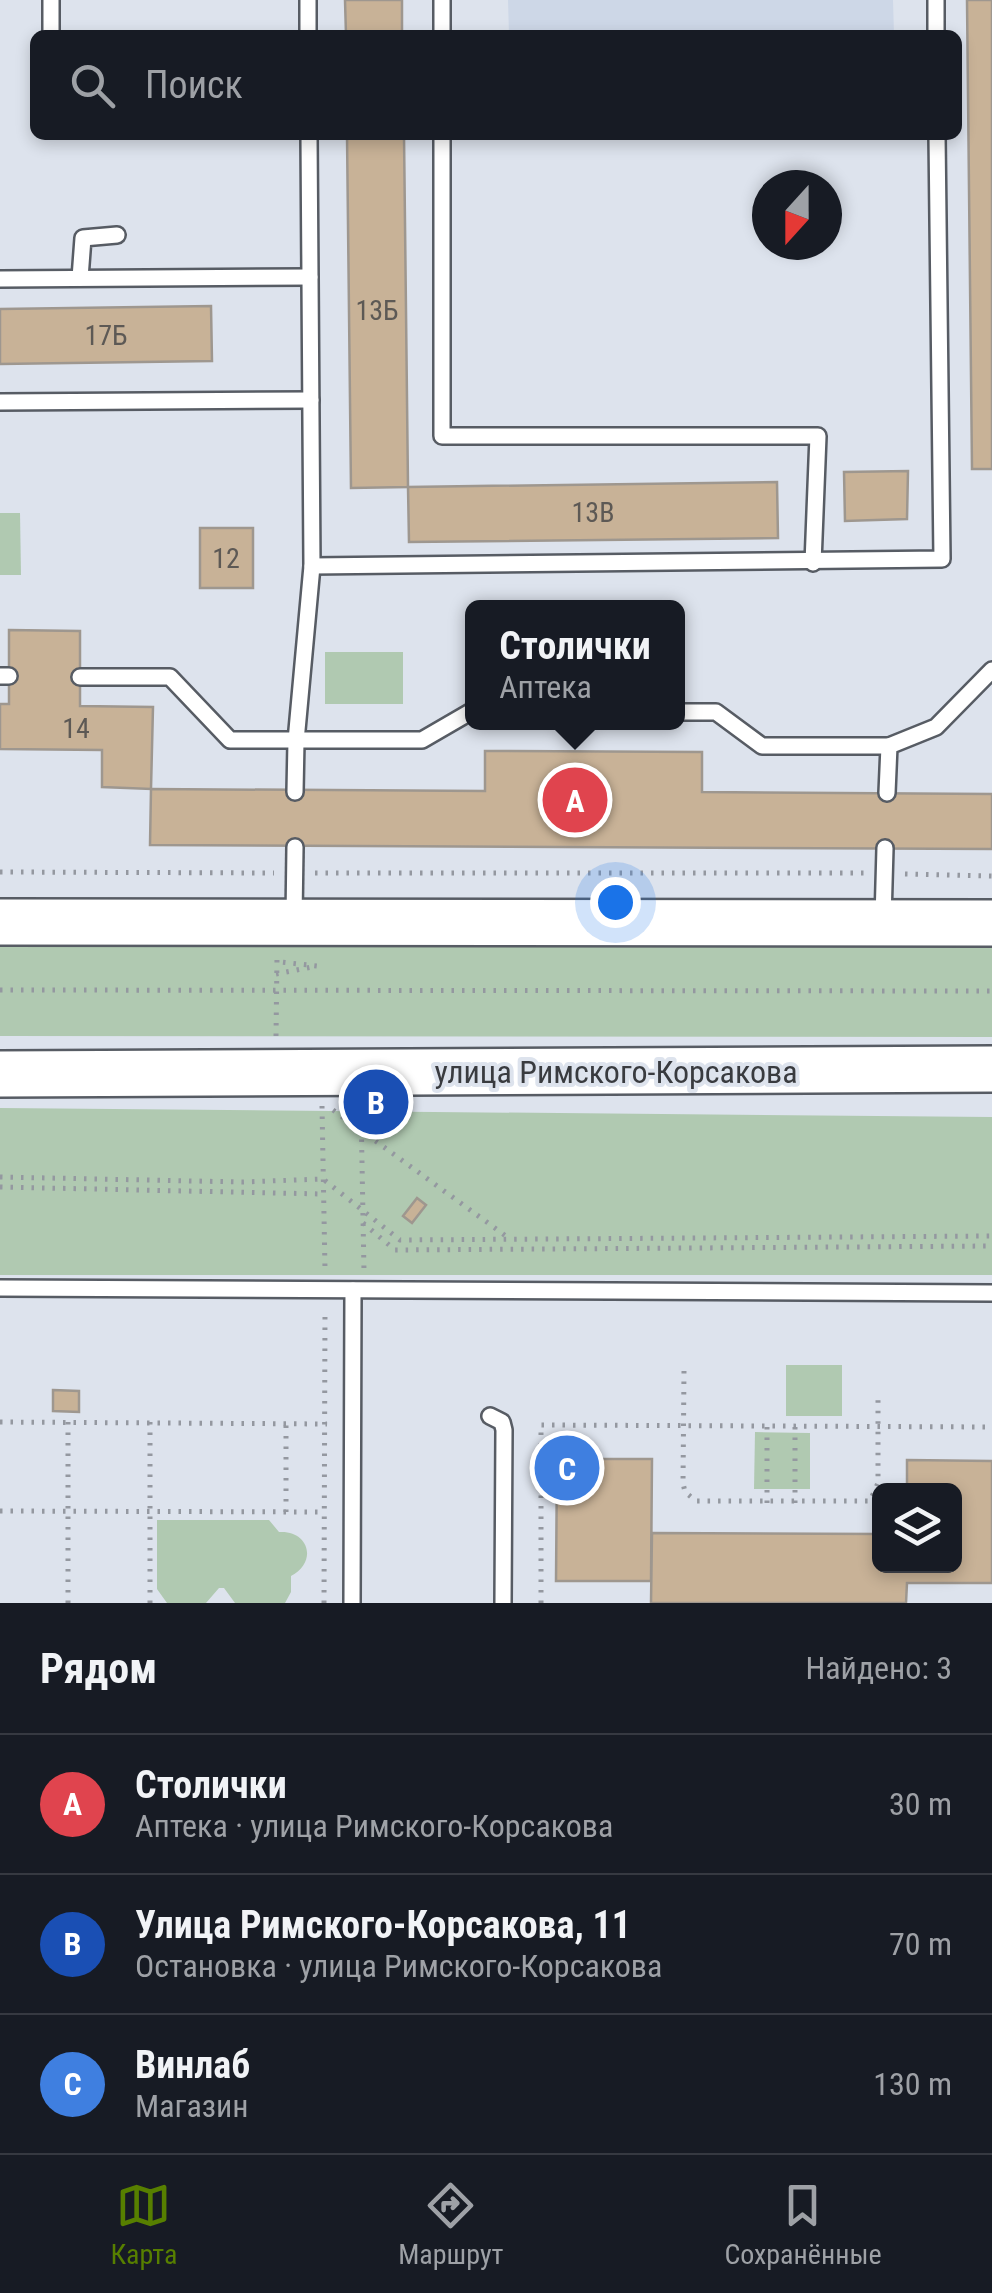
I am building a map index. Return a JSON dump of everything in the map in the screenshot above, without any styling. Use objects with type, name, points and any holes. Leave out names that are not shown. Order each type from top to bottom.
[{"type":"street","points":[[0,922],[992,923]]},
{"type":"street","name":"улица Римского-Корсакова","points":[[0,1074],[992,1069]]},
{"type":"lane","points":[[50,0],[50,30]]},
{"type":"lane","points":[[308,0],[308,30]]},
{"type":"lane","points":[[442,0],[442,30]]},
{"type":"lane","points":[[936,0],[936,30]]},
{"type":"lane","points":[[295,792],[312,566],[309,140]]},
{"type":"lane","points":[[442,140],[442,436],[818,436],[813,563]]},
{"type":"lane","points":[[312,566],[942,559],[938,140]]},
{"type":"lane","points":[[80,278],[82,238],[117,235]]},
{"type":"lane","points":[[0,279],[310,276]]},
{"type":"lane","points":[[0,402],[311,400]]},
{"type":"lane","points":[[685,712],[716,712],[762,746],[888,746],[936,727],[991,674]]},
{"type":"lane","points":[[80,676],[170,677],[230,740],[422,740],[465,713]]},
{"type":"lane","points":[[887,793],[888,746]]},
{"type":"lane","points":[[294,924],[295,846]]},
{"type":"lane","points":[[883,921],[885,848]]},
{"type":"lane","points":[[0,1288],[992,1292]]},
{"type":"lane","points":[[352,1603],[353,1424],[359,1290]]},
{"type":"lane","points":[[490,1416],[502,1422],[504,1430],[503,1603]]},
{"type":"path","points":[[0,872],[992,876]]},
{"type":"path","points":[[276,974],[276,1036]]},
{"type":"path","points":[[0,990],[992,991]]},
{"type":"path","points":[[324,1603],[322,1102],[510,1239]]},
{"type":"path","points":[[359,1290],[363,1223],[360,1102]]},
{"type":"path","points":[[0,1176],[242,1182],[323,1179],[400,1240],[992,1236]]},
{"type":"path","points":[[0,1187],[324,1194]]},
{"type":"path","points":[[363,1223],[395,1250],[992,1246]]},
{"type":"path","points":[[684,1371],[683,1482],[690,1498],[702,1502],[870,1501],[877,1490],[878,1395]]},
{"type":"path","points":[[0,1422],[353,1424]]},
{"type":"path","points":[[68,1422],[68,1603]]},
{"type":"path","points":[[150,1422],[150,1603]]},
{"type":"path","points":[[286,1423],[286,1512]]},
{"type":"path","points":[[540,1603],[541,1425],[992,1427]]},
{"type":"path","points":[[767,1426],[767,1503]]},
{"type":"path","points":[[794,1503],[795,1426]]},
{"type":"path","points":[[0,1511],[324,1512]]},
{"type":"shaded area","points":[[508,0],[893,0],[894,30],[509,30]]},
{"type":"green space","points":[[0,513],[20,513],[21,575],[0,575]]},
{"type":"green space","points":[[325,652],[403,652],[403,704],[325,704]]},
{"type":"green space","points":[[0,939],[992,945],[992,1037],[0,1036]]},
{"type":"green space","points":[[0,1108],[992,1117],[992,1275],[0,1275]]},
{"type":"green space","points":[[786,1365],[842,1365],[842,1416],[786,1416]]},
{"type":"green space","points":[[755,1432],[810,1433],[810,1489],[754,1489]]},
{"type":"green space","points":[[157,1520],[269,1520],[279,1532],[303,1541],[305,1563],[291,1576],[291,1592],[285,1603],[235,1603],[224,1588],[219,1588],[206,1603],[167,1603],[157,1589]]},
{"type":"building","points":[[345,0],[402,0],[402,30],[346,30]]},
{"type":"building","points":[[967,0],[992,0],[992,469],[972,469]]},
{"type":"building","points":[[347,140],[404,140],[408,487],[351,488]]},
{"type":"building","points":[[211,306],[212,361],[0,364],[0,309]]},
{"type":"building","points":[[908,471],[907,519],[845,521],[844,472]]},
{"type":"building","points":[[777,482],[778,538],[409,542],[408,487]]},
{"type":"building","points":[[200,528],[253,528],[253,588],[200,588]]},
{"type":"building","points":[[9,630],[80,631],[80,706],[153,707],[151,789],[102,787],[102,750],[0,749],[0,704],[9,704]]},
{"type":"building","points":[[485,751],[702,752],[702,792],[992,794],[992,849],[150,845],[151,789],[485,791]]},
{"type":"building","points":[[417,1198],[426,1205],[412,1223],[403,1216]]},
{"type":"building","points":[[53,1390],[79,1391],[79,1412],[53,1411]]},
{"type":"building","points":[[557,1459],[652,1459],[651,1581],[556,1581]]},
{"type":"building","points":[[907,1460],[992,1461],[992,1583],[907,1583],[906,1603],[651,1603],[652,1533],[872,1534],[872,1573],[962,1573],[962,1483],[907,1483]]},
{"type":"place","name":"Столички","points":[[575,800]]},
{"type":"place","name":"Улица Римского-Корсакова, 11","points":[[376,1102]]},
{"type":"place","name":"Винлаб","points":[[567,1468]]}]
